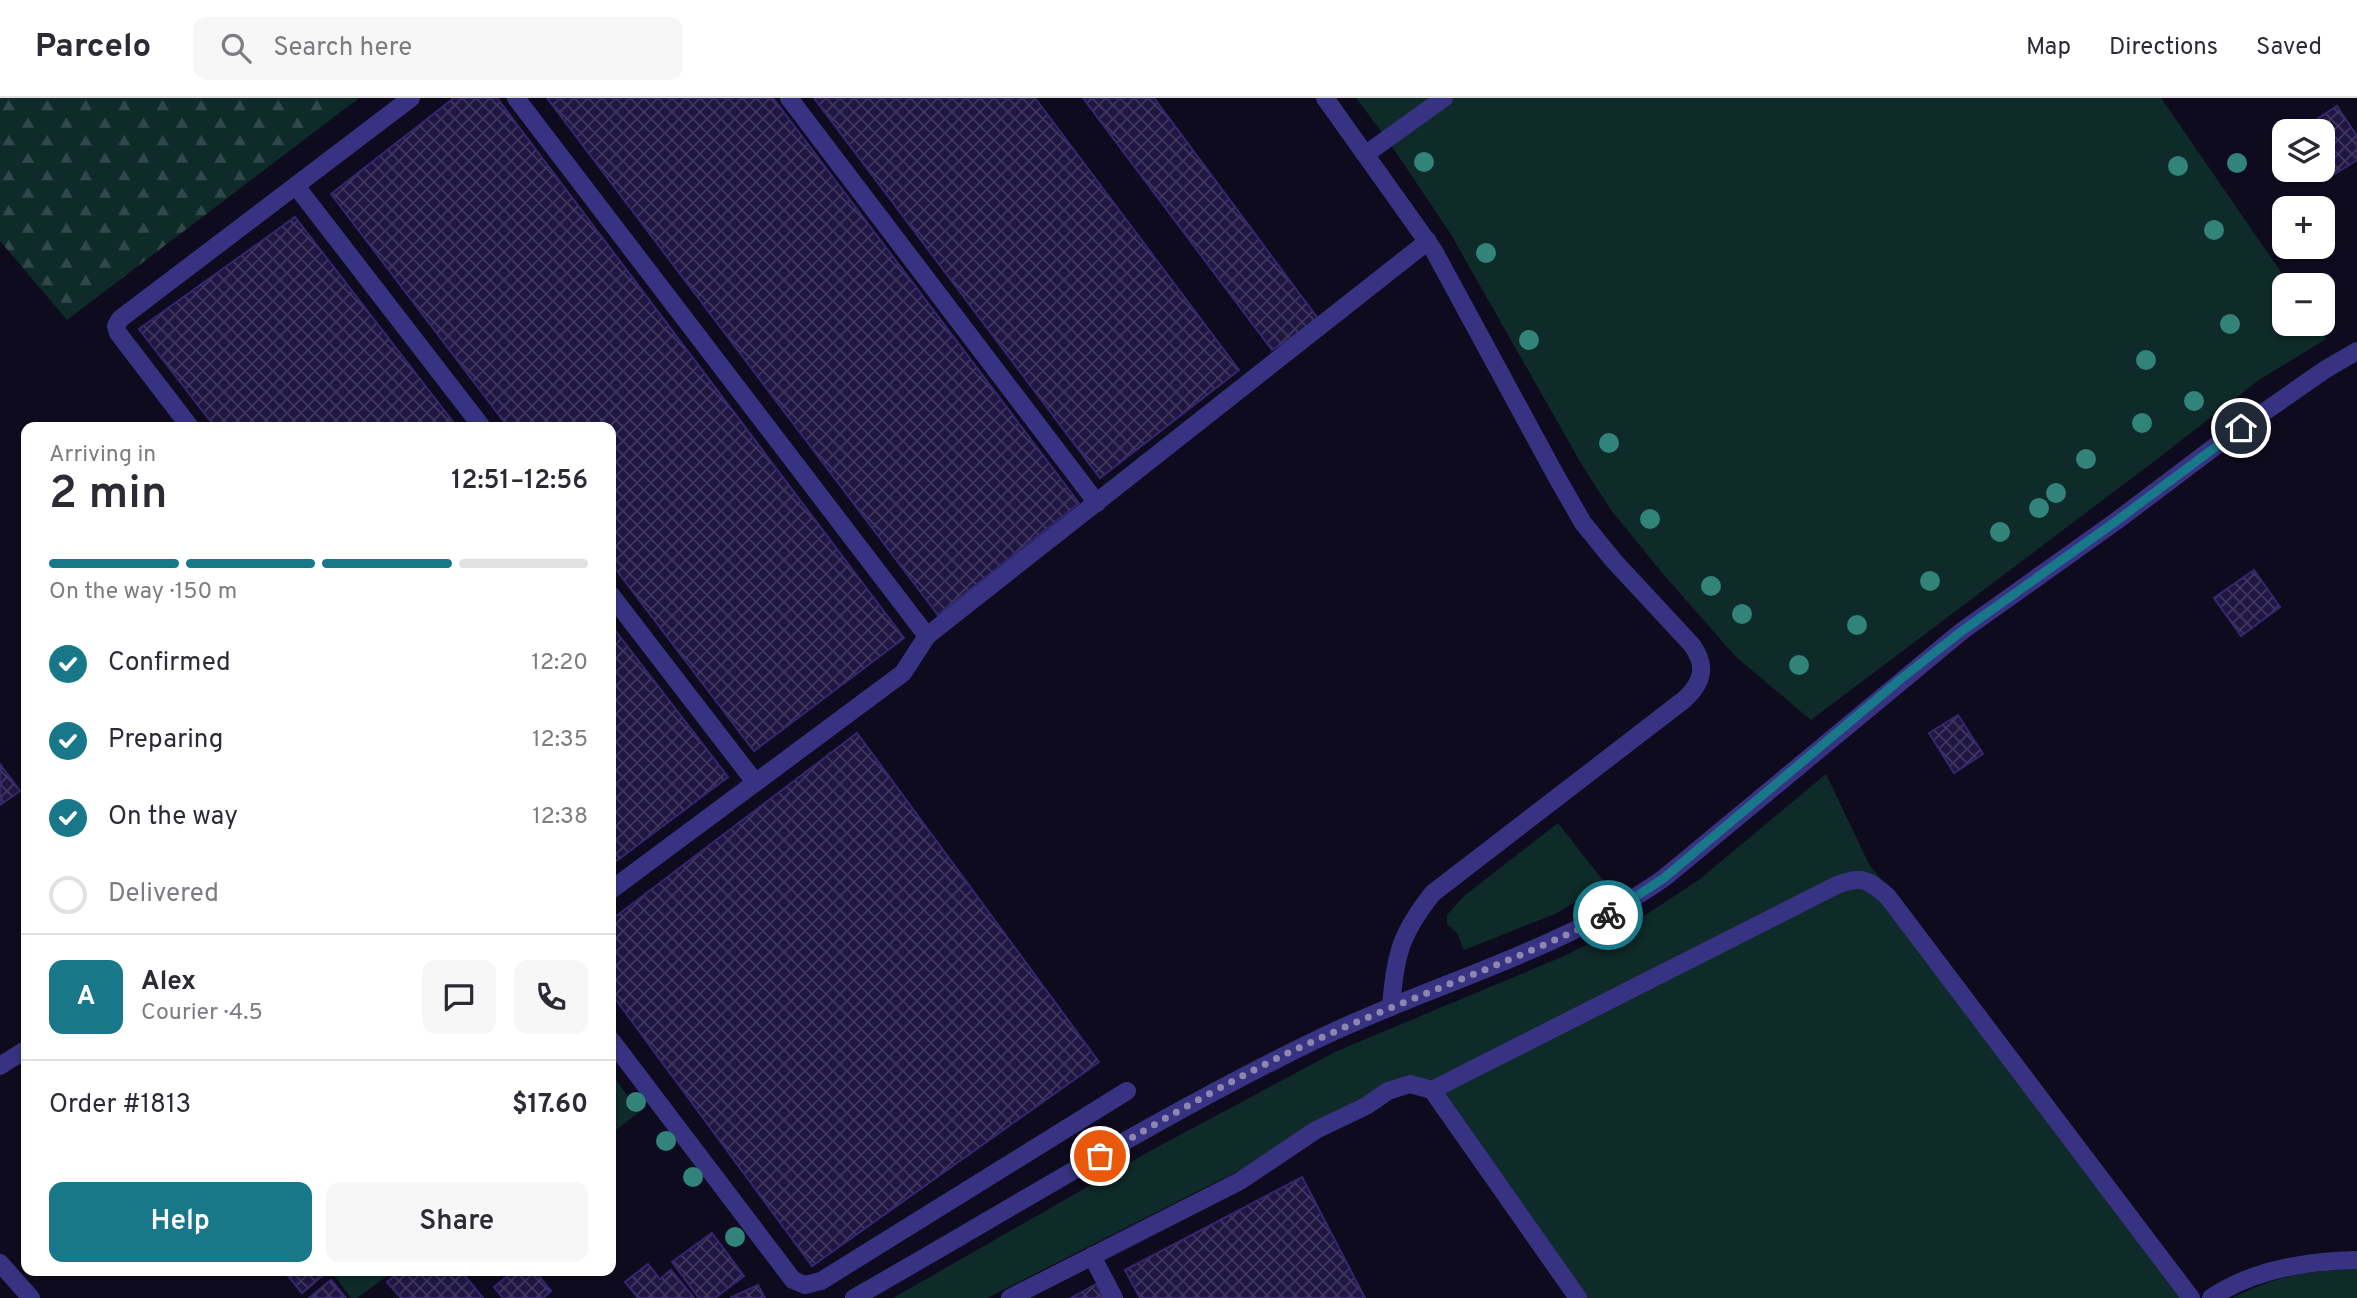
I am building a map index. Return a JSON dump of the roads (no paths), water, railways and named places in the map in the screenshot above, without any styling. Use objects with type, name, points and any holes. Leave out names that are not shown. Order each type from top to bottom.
[{"type":"street","points":[[186,422],[118,334],[116,326],[120,319],[411,98]]},
{"type":"street","points":[[516,98],[927,636]]},
{"type":"street","points":[[789,98],[1097,503]]},
{"type":"street","points":[[1325,98],[1448,273],[1583,523],[1614,561],[1692,645],[1698,653],[1702,670],[1700,682],[1685,699],[1433,893],[1414,917],[1401,943],[1394,972],[1391,1007]]},
{"type":"street","points":[[1366,154],[1444,98]]},
{"type":"street","points":[[296,186],[478,422]]},
{"type":"street","points":[[616,886],[903,673],[927,636],[1428,242]]},
{"type":"street","points":[[854,1298],[1226,1086],[1321,1037],[1576,931],[1614,912],[1711,840],[1902,678],[1962,631],[2221,442],[2326,369],[2357,351]]},
{"type":"street","points":[[616,601],[755,782]]},
{"type":"street","points":[[1432,1090],[1837,885],[1863,879],[1888,897],[2191,1298]]},
{"type":"street","points":[[616,1047],[793,1280],[805,1285],[821,1281],[1127,1090]]},
{"type":"street","points":[[0,1066],[21,1053]]},
{"type":"street","points":[[1010,1298],[1249,1176],[1316,1130],[1366,1106],[1388,1090],[1410,1084],[1432,1090],[1578,1298]]},
{"type":"street","points":[[1092,1256],[1114,1298]]},
{"type":"street","points":[[2211,1298],[2232,1285],[2263,1273],[2300,1264],[2357,1260]]},
{"type":"street","points":[[0,1262],[31,1298]]}]
